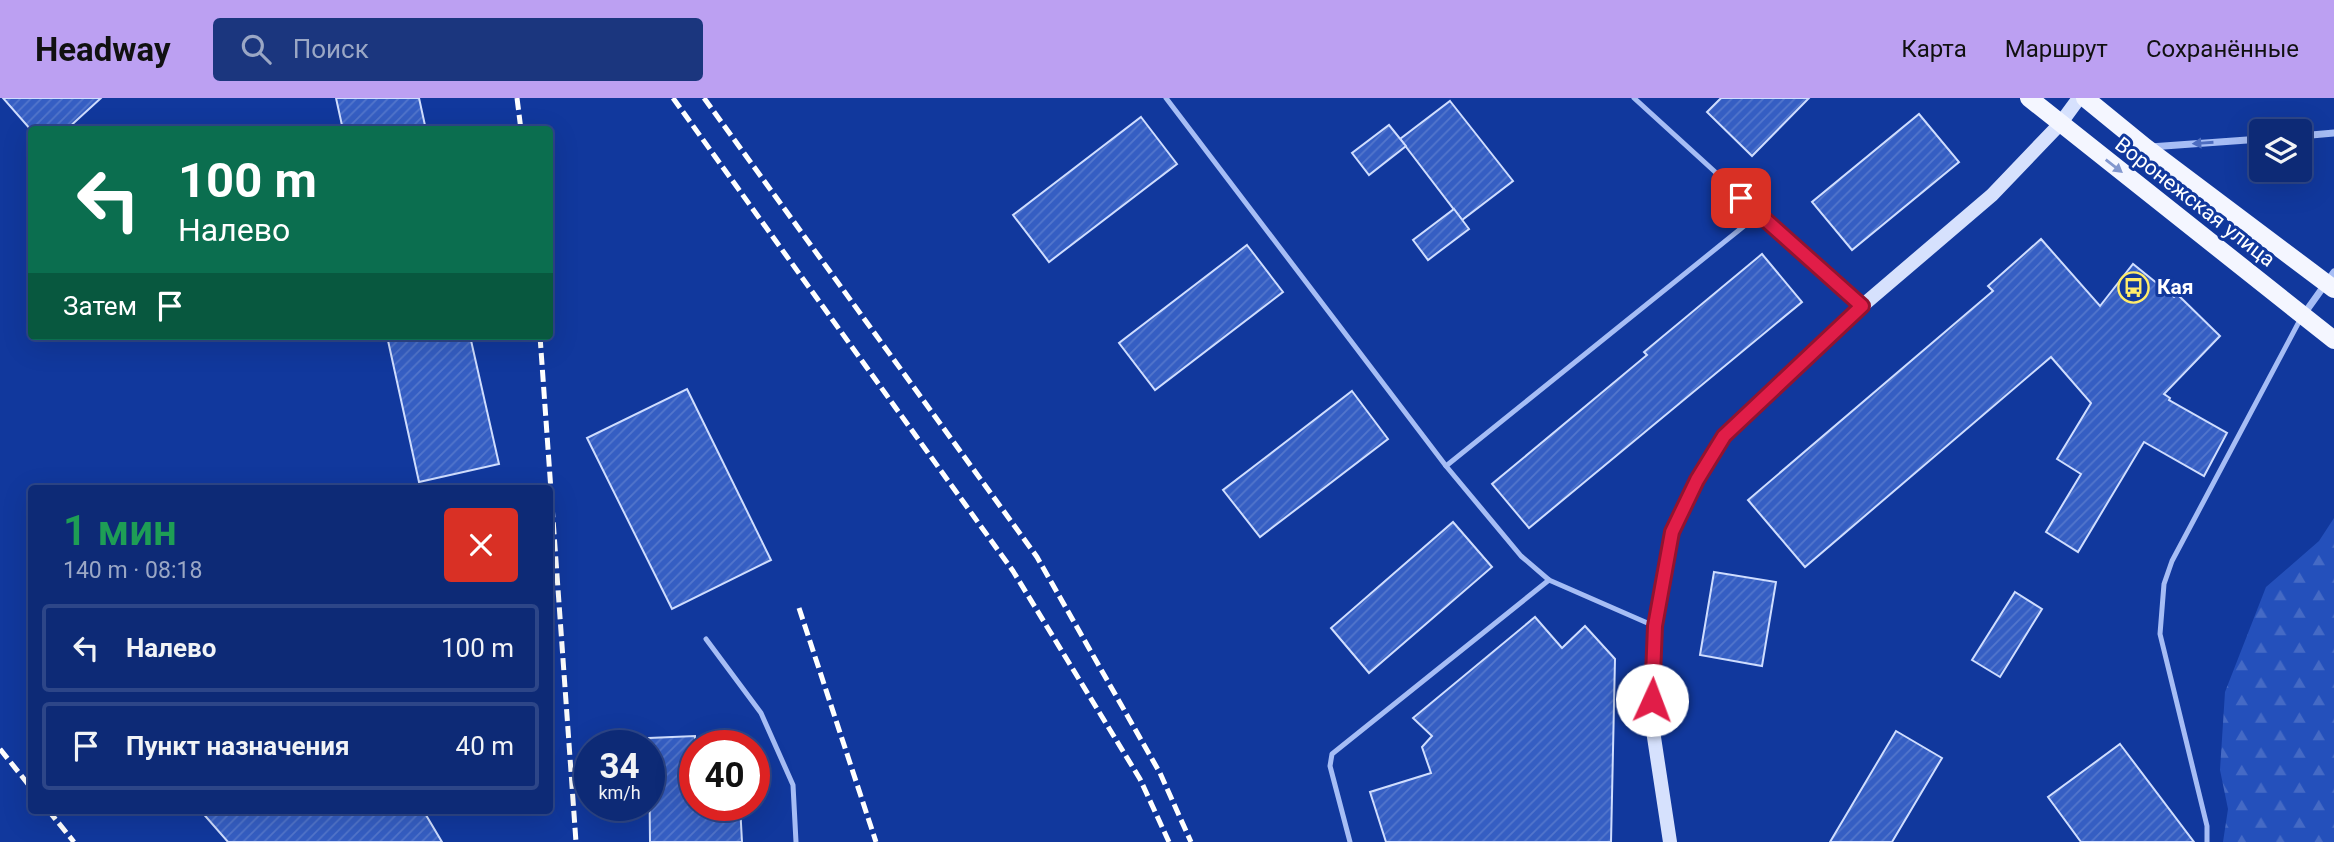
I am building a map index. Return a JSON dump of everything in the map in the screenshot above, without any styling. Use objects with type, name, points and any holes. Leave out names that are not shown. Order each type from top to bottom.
[{"type":"main road","name":"Воронежская улица","points":[[2029,98],[2334,340]]},
{"type":"main road","name":"Воронежская улица","points":[[2085,98],[2145,147],[2331,281]]},
{"type":"street","points":[[1670,842],[1651,724],[1655,626],[1672,532],[1697,480],[1724,436],[1862,306],[1992,195],[2060,124],[2079,98]]},
{"type":"street","points":[[2312,135],[2334,133]]},
{"type":"street","points":[[2145,147],[2249,140]]},
{"type":"street","points":[[2303,316],[2331,281]]},
{"type":"lane","points":[[1166,98],[1446,466],[1521,556],[1549,580],[1655,626]]},
{"type":"lane","points":[[1634,98],[1862,306]]},
{"type":"lane","points":[[1446,466],[1759,214]]},
{"type":"lane","points":[[2207,842],[2207,826],[2160,635],[2164,584],[2172,561],[2303,316]]},
{"type":"lane","points":[[1350,842],[1330,766],[1332,754],[1549,580]]},
{"type":"lane","points":[[706,639],[761,713],[793,785],[796,842]]},
{"type":"green space","points":[[2334,518],[2334,842],[2223,842],[2228,809],[2220,770],[2225,692],[2266,587],[2319,541]]},
{"type":"building","points":[[3,98],[101,98],[70,126],[28,127]]},
{"type":"building","points":[[336,98],[419,98],[425,126],[342,126]]},
{"type":"building","points":[[1721,98],[1809,98],[1752,156],[1707,112]]},
{"type":"building","points":[[1450,101],[1513,181],[1462,220],[1400,139]]},
{"type":"building","points":[[1919,114],[1959,162],[1852,250],[1812,202]]},
{"type":"building","points":[[1141,117],[1177,164],[1049,262],[1013,215]]},
{"type":"building","points":[[1389,125],[1406,146],[1369,175],[1352,153]]},
{"type":"building","points":[[1454,209],[1469,229],[1428,260],[1413,240]]},
{"type":"building","points":[[2041,239],[2100,306],[2133,264],[2174,297],[2177,294],[2220,336],[2164,394],[2169,400],[2227,433],[2204,476],[2144,442],[2078,552],[2046,532],[2081,474],[2057,459],[2091,403],[2051,357],[1805,567],[1748,500],[1993,291],[1988,286]]},
{"type":"building","points":[[1247,245],[1283,292],[1155,390],[1119,343]]},
{"type":"building","points":[[1762,254],[1802,302],[1529,528],[1492,484],[1647,355],[1644,352]]},
{"type":"building","points":[[388,340],[471,340],[499,464],[419,482]]},
{"type":"building","points":[[687,389],[771,560],[672,609],[587,438]]},
{"type":"building","points":[[1352,391],[1388,439],[1260,537],[1223,490]]},
{"type":"building","points":[[1453,522],[1492,567],[1369,673],[1331,628]]},
{"type":"building","points":[[1714,572],[1776,582],[1762,666],[1700,655]]},
{"type":"building","points":[[2015,592],[2042,609],[2000,677],[1972,660]]},
{"type":"building","points":[[1535,617],[1562,648],[1585,626],[1615,659],[1611,842],[1386,842],[1370,792],[1431,773],[1422,747],[1432,736],[1413,718]]},
{"type":"building","points":[[1896,731],[1942,758],[1892,842],[1830,842]]},
{"type":"building","points":[[665,737],[679,737],[679,821],[741,821],[742,842],[650,842],[650,821],[665,821]]},
{"type":"building","points":[[2120,744],[2194,842],[2081,842],[2048,797]]},
{"type":"building","points":[[204,814],[425,814],[442,842],[228,842]]},
{"type":"railway","points":[[517,98],[520,126]]},
{"type":"railway","points":[[673,98],[1013,571],[1140,779],[1169,842]]},
{"type":"railway","points":[[704,98],[1037,557],[1160,773],[1191,842]]},
{"type":"railway","points":[[540,340],[551,485]]},
{"type":"railway","points":[[553,519],[576,842]]},
{"type":"railway","points":[[799,608],[876,842]]},
{"type":"railway","points":[[0,749],[28,784]]},
{"type":"railway","points":[[51,814],[74,842]]},
{"type":"place","name":"Кая","points":[[2134,287]]},
{"type":"route","points":[[1652,700],[1655,626],[1672,532],[1697,480],[1724,436],[1862,306],[1741,198]]}]
